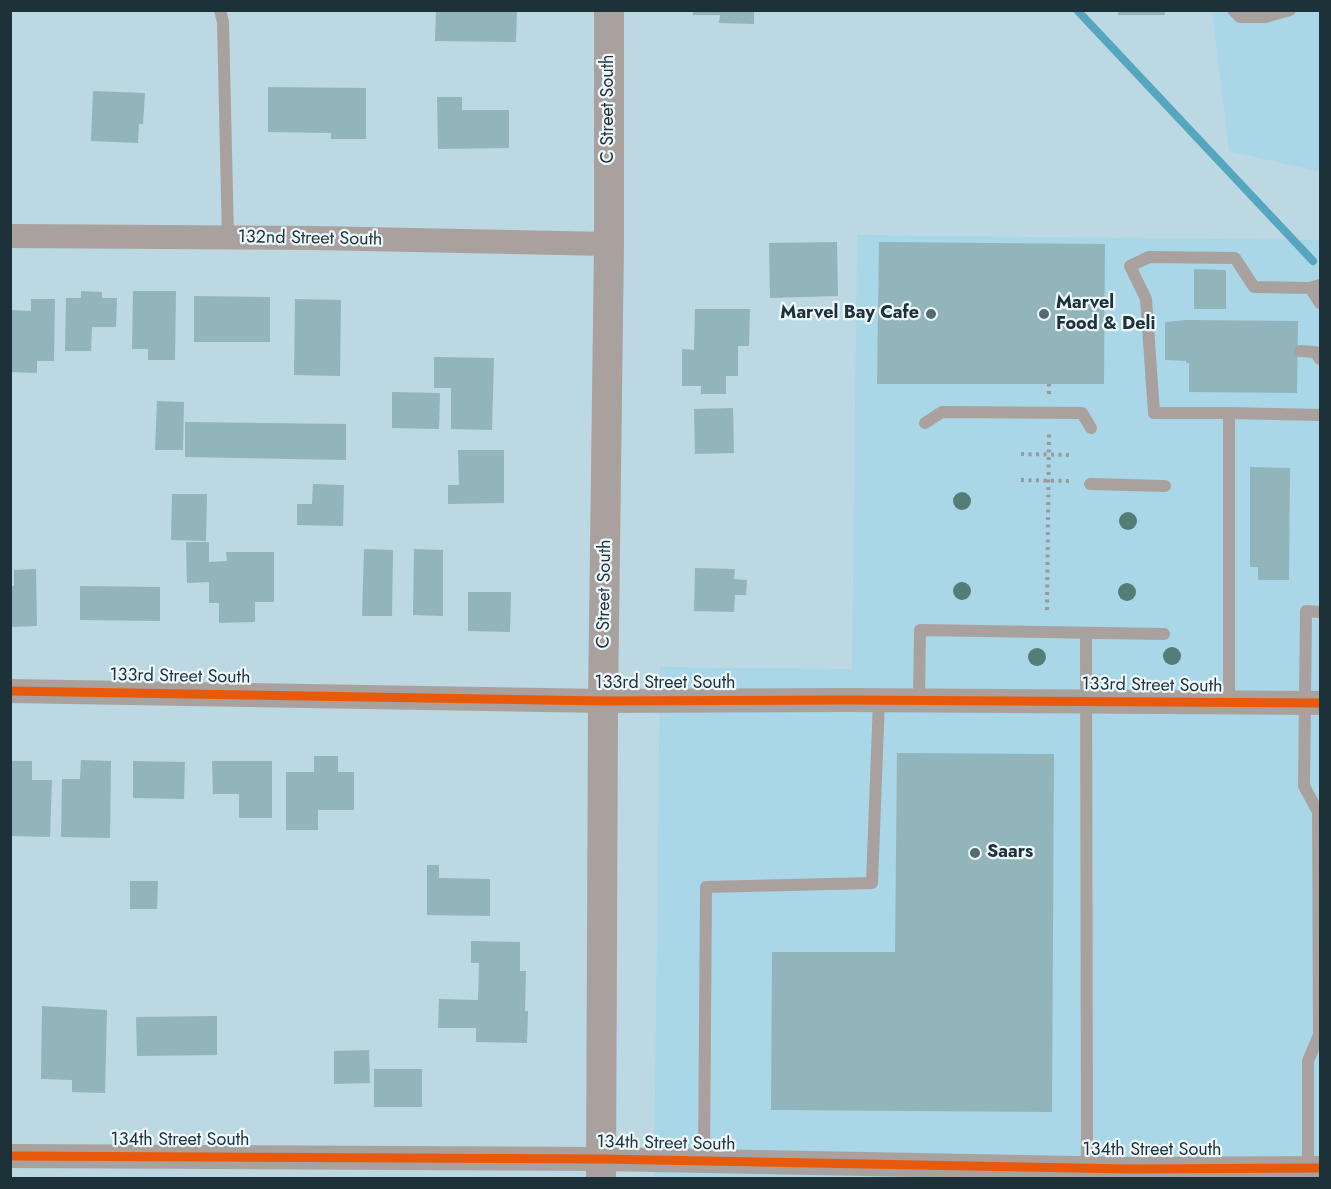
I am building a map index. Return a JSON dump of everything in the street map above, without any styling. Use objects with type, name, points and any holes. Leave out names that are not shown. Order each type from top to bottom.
[{"type":"street","name":"C Street South","points":[[601,1169],[609,10]]},
{"type":"street","name":"132nd Street South","points":[[10,236],[609,244]]},
{"type":"street","name":"133rd Street South","points":[[10,691],[603,700],[1313,703]]},
{"type":"street","name":"134th Street South","points":[[10,1156],[601,1169],[704,1161],[848,1171],[1000,1172],[1087,1168],[1142,1173],[1317,1171]]},
{"type":"lane","points":[[219,10],[223,22],[228,238]]},
{"type":"lane","points":[[1233,10],[1240,17],[1265,17],[1290,10]]},
{"type":"lane","points":[[1320,303],[1315,287],[1254,287],[1235,258],[1149,257],[1130,266],[1146,299],[1154,413],[1320,415]]},
{"type":"lane","points":[[1300,351],[1315,352],[1320,359]]},
{"type":"lane","points":[[925,423],[942,412],[1082,413],[1091,428]]},
{"type":"lane","points":[[1229,413],[1230,703]]},
{"type":"lane","points":[[1090,484],[1165,486]]},
{"type":"lane","points":[[1317,1171],[1308,1061],[1320,1035],[1318,812],[1304,786],[1313,703],[1306,611],[1320,612]]},
{"type":"lane","points":[[919,700],[920,630],[1164,634]]},
{"type":"lane","points":[[1086,633],[1084,702],[1087,1168]]},
{"type":"lane","points":[[704,1161],[706,886],[872,883],[879,700]]},
{"type":"path","points":[[1021,454],[1073,455]]},
{"type":"path","points":[[1021,480],[1073,481]]},
{"type":"path","points":[[1047,610],[1048,484]]},
{"type":"shaded area","points":[[1212,11],[1320,11],[1320,172],[1229,151]]},
{"type":"shaded area","points":[[857,235],[1320,240],[1320,1178],[654,1178],[660,667],[852,669]]},
{"type":"building","points":[[436,10],[517,10],[516,42],[435,41]]},
{"type":"building","points":[[693,10],[754,10],[754,24],[719,23],[720,15],[693,15]]},
{"type":"building","points":[[1118,10],[1165,10],[1165,15],[1118,15]]},
{"type":"building","points":[[268,87],[366,88],[366,139],[331,139],[331,133],[268,132]]},
{"type":"building","points":[[93,91],[145,93],[143,124],[139,124],[138,143],[91,141]]},
{"type":"building","points":[[437,97],[462,97],[462,110],[509,110],[509,148],[438,149]]},
{"type":"building","points":[[837,242],[838,296],[770,298],[769,243]]},
{"type":"building","points":[[879,242],[1105,244],[1104,384],[877,384]]},
{"type":"building","points":[[1194,269],[1226,270],[1226,309],[1194,309]]},
{"type":"building","points":[[81,291],[102,292],[102,298],[117,298],[116,327],[92,327],[91,351],[65,351],[66,298],[81,298]]},
{"type":"building","points":[[133,291],[176,291],[175,360],[148,360],[148,349],[132,349]]},
{"type":"building","points":[[194,296],[270,297],[270,342],[194,342]]},
{"type":"building","points":[[31,299],[55,299],[54,361],[37,361],[37,373],[10,372],[10,310],[31,311]]},
{"type":"building","points":[[295,299],[341,300],[340,376],[294,375]]},
{"type":"building","points":[[695,309],[750,309],[749,346],[738,346],[738,376],[726,376],[726,394],[701,394],[701,386],[682,386],[682,349],[694,350]]},
{"type":"building","points":[[1187,320],[1298,321],[1297,393],[1189,392],[1189,363],[1165,360],[1165,322]]},
{"type":"building","points":[[434,357],[494,358],[492,430],[451,429],[451,388],[434,388]]},
{"type":"building","points":[[392,392],[440,393],[439,429],[392,428]]},
{"type":"building","points":[[157,401],[184,402],[183,450],[155,450]]},
{"type":"building","points":[[733,408],[734,453],[695,454],[694,409]]},
{"type":"building","points":[[185,422],[346,424],[346,460],[185,457]]},
{"type":"building","points":[[458,450],[504,450],[504,503],[448,504],[448,485],[459,485]]},
{"type":"building","points":[[1250,467],[1290,468],[1289,580],[1258,580],[1258,567],[1250,567]]},
{"type":"building","points":[[313,484],[344,485],[343,526],[297,525],[297,504],[312,504]]},
{"type":"building","points":[[172,494],[207,494],[206,541],[171,540]]},
{"type":"building","points":[[186,542],[209,542],[209,562],[227,561],[226,552],[274,552],[274,602],[255,602],[255,622],[219,623],[219,603],[209,603],[209,582],[187,583]]},
{"type":"building","points":[[364,549],[393,550],[392,616],[362,616]]},
{"type":"building","points":[[414,549],[443,550],[443,616],[413,615]]},
{"type":"building","points":[[695,568],[735,569],[734,579],[747,580],[746,595],[735,595],[734,612],[694,611]]},
{"type":"building","points":[[36,569],[37,626],[10,627],[10,586],[14,586],[14,570]]},
{"type":"building","points":[[80,586],[160,587],[160,621],[80,620]]},
{"type":"building","points":[[468,592],[511,592],[510,632],[468,631]]},
{"type":"building","name":"Saars","points":[[897,753],[1054,754],[1052,1112],[771,1110],[772,952],[895,952]]},
{"type":"building","points":[[314,756],[338,756],[338,772],[354,772],[354,810],[318,810],[318,830],[286,830],[286,772],[314,772]]},
{"type":"building","points":[[81,760],[111,761],[110,838],[61,837],[62,779],[80,779]]},
{"type":"building","points":[[10,761],[32,761],[32,780],[52,780],[50,837],[10,836]]},
{"type":"building","points":[[133,761],[185,762],[184,799],[133,798]]},
{"type":"building","points":[[212,761],[272,761],[272,818],[239,818],[239,794],[213,794]]},
{"type":"building","points":[[427,865],[439,865],[439,878],[490,879],[490,916],[427,915]]},
{"type":"building","points":[[130,881],[158,881],[157,909],[130,909]]},
{"type":"building","points":[[471,941],[520,942],[520,971],[526,971],[527,1043],[476,1042],[476,1028],[438,1028],[439,999],[478,1000],[479,963],[471,963]]},
{"type":"building","points":[[42,1006],[107,1010],[105,1093],[72,1092],[72,1080],[41,1079]]},
{"type":"building","points":[[217,1016],[217,1055],[137,1056],[136,1017]]},
{"type":"building","points":[[369,1050],[370,1083],[334,1084],[334,1051]]},
{"type":"building","points":[[374,1069],[422,1069],[422,1107],[374,1107]]},
{"type":"waterway","points":[[1077,10],[1313,261]]},
{"type":"cycle path","points":[[10,691],[603,701],[1320,703]]},
{"type":"cycle path","points":[[10,1156],[601,1159],[1129,1169],[1320,1168]]},
{"type":"place","name":"Marvel Bay Cafe","points":[[931,314]]},
{"type":"place","name":"Marvel Food & Deli","points":[[1044,314]]},
{"type":"place","name":"Saars","points":[[975,853]]}]
